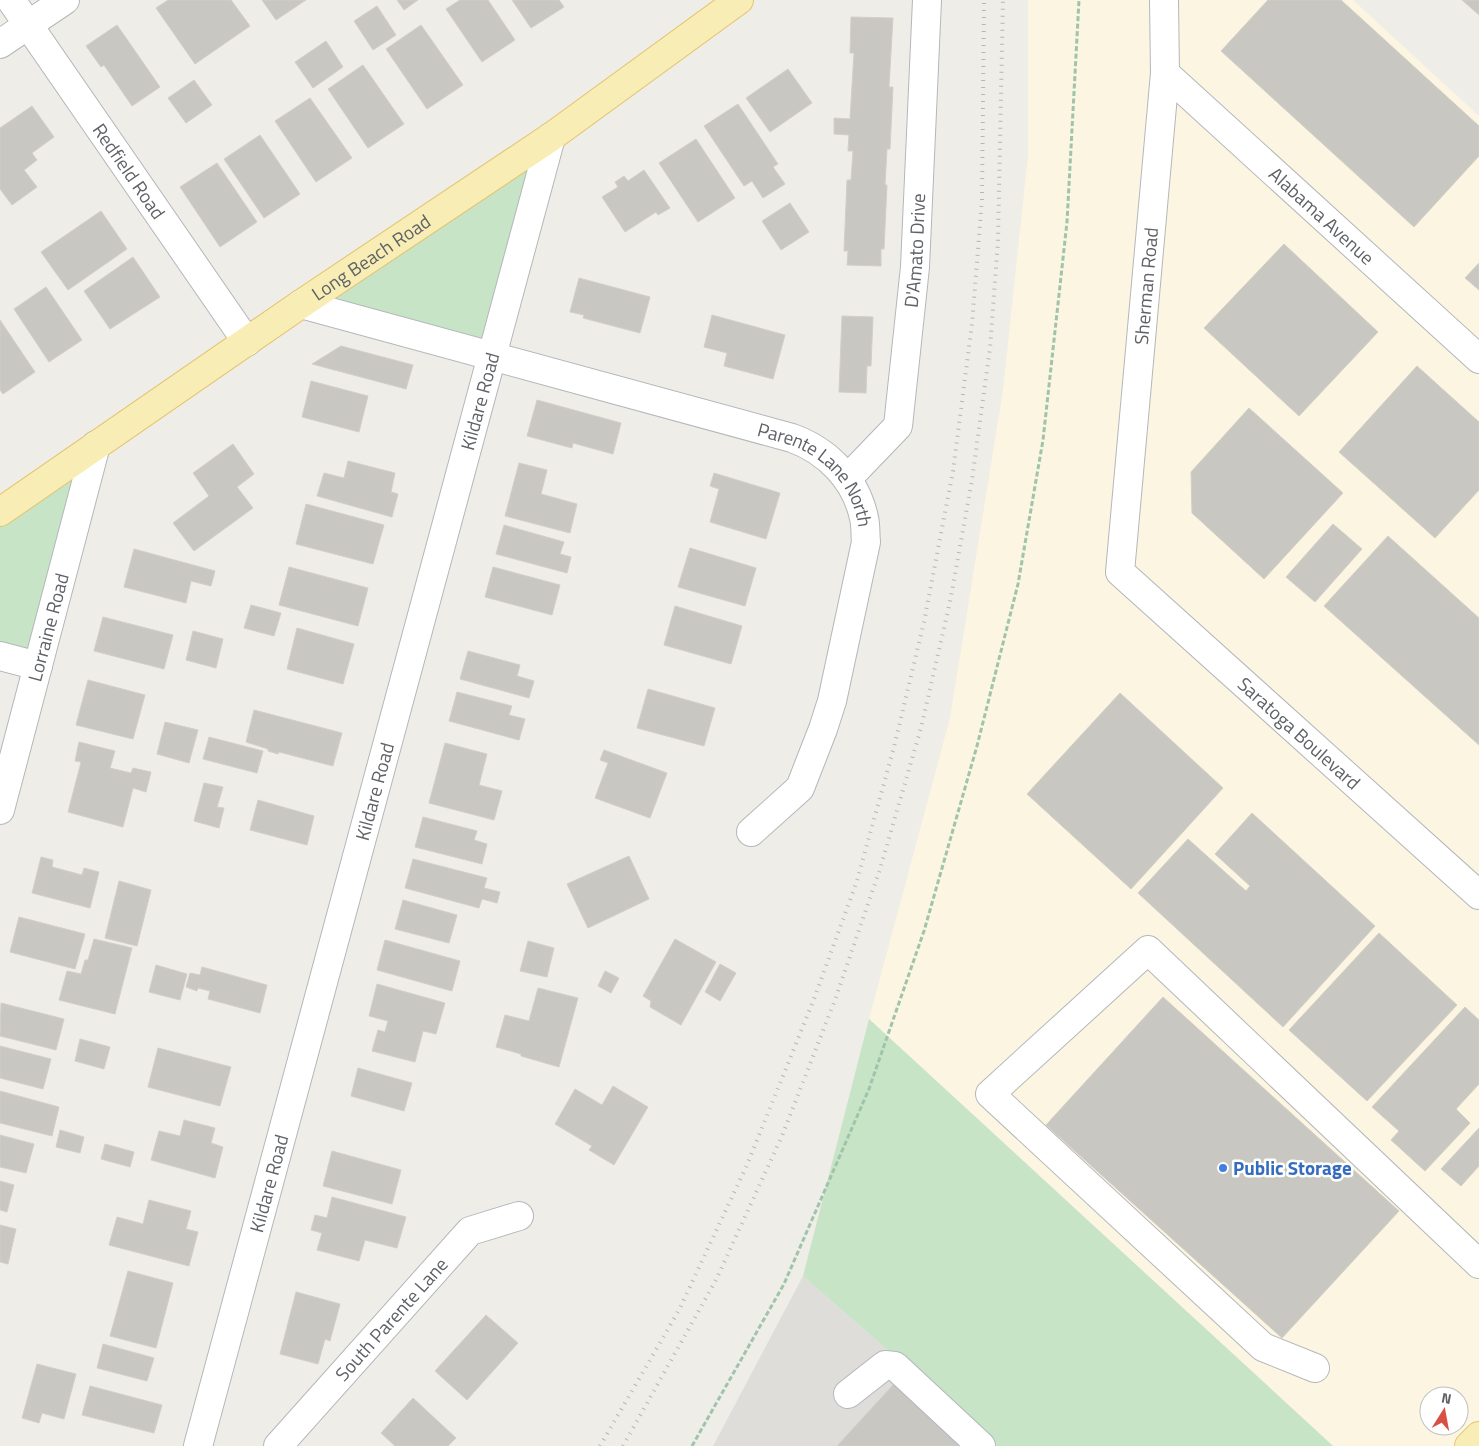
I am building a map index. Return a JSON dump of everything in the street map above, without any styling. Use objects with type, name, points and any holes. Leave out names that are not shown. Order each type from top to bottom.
[{"type":"main road","name":"Long Beach Road","points":[[0,512],[301,304],[551,137],[739,0]]},
{"type":"main road","points":[[1470,1446],[1479,1436]]},
{"type":"street","name":"Redfield Road","points":[[11,0],[247,342]]},
{"type":"street","points":[[0,44],[64,0]]},
{"type":"street","name":"D'Amato Drive","points":[[847,479],[898,426],[916,267],[927,0]]},
{"type":"street","name":"Sherman Road","points":[[1120,572],[1165,73],[1164,0]]},
{"type":"street","name":"Alabama Avenue","points":[[1165,73],[1479,359]]},
{"type":"street","name":"Kildare Road","points":[[198,1446],[551,137]]},
{"type":"street","name":"Parente Lane North","points":[[301,304],[792,438],[816,448],[838,468],[847,479],[860,503],[865,520],[866,542],[832,701],[823,730],[800,788],[751,832]]},
{"type":"street","name":"Lorraine Road","points":[[0,810],[96,445]]},
{"type":"street","name":"Saratoga Boulevard","points":[[1120,572],[1479,894]]},
{"type":"street","points":[[0,656],[38,666]]},
{"type":"street","points":[[1315,1368],[1263,1347],[990,1094],[1148,950],[1479,1264]]},
{"type":"street","name":"South Parente Lane","points":[[278,1446],[470,1232],[519,1216]]},
{"type":"street","points":[[848,1394],[885,1364],[894,1366],[982,1446]]},
{"type":"path","points":[[692,1446],[784,1284],[869,1090],[924,931],[977,746],[1018,584],[1043,440],[1067,222],[1079,0]]},
{"type":"shaded area","points":[[1028,0],[1353,0],[1479,116],[1479,1446],[1333,1446],[869,1019],[950,718],[1003,390],[1028,155]]},
{"type":"shaded area","points":[[803,1276],[997,1446],[713,1446]]},
{"type":"green space","points":[[537,153],[486,347],[322,299]]},
{"type":"green space","points":[[83,465],[30,656],[0,647],[0,523]]},
{"type":"green space","points":[[869,1019],[1333,1446],[997,1446],[803,1276]]},
{"type":"building","points":[[168,0],[231,0],[250,26],[195,64],[156,8]]},
{"type":"building","points":[[262,0],[306,0],[276,20]]},
{"type":"building","points":[[397,0],[418,0],[404,10]]},
{"type":"building","points":[[460,0],[488,0],[515,40],[482,62],[446,9]]},
{"type":"building","points":[[512,0],[559,0],[564,7],[531,28]]},
{"type":"building","points":[[1268,0],[1341,0],[1479,126],[1479,156],[1414,227],[1221,51]]},
{"type":"building","points":[[1462,0],[1479,0],[1479,15]]},
{"type":"building","points":[[377,6],[396,35],[373,50],[354,21]]},
{"type":"building","points":[[851,17],[893,18],[889,87],[893,87],[890,149],[887,149],[884,249],[881,249],[881,266],[847,265],[848,251],[844,251],[847,180],[851,180],[853,151],[848,151],[849,135],[834,134],[834,118],[850,119],[854,53],[850,53]]},
{"type":"building","points":[[117,25],[160,87],[132,106],[104,65],[101,67],[86,46]]},
{"type":"building","points":[[421,25],[463,85],[427,109],[386,49]]},
{"type":"building","points":[[326,41],[343,67],[313,88],[295,62]]},
{"type":"building","points":[[363,65],[404,124],[368,148],[328,89]]},
{"type":"building","points":[[788,69],[812,103],[770,132],[746,98]]},
{"type":"building","points":[[194,80],[212,105],[186,123],[168,98]]},
{"type":"building","points":[[310,98],[352,158],[316,182],[275,121]]},
{"type":"building","points":[[738,104],[778,164],[773,167],[785,184],[763,198],[752,181],[744,186],[704,126]]},
{"type":"building","points":[[32,106],[54,137],[32,153],[37,160],[24,170],[37,187],[12,205],[0,189],[0,128]]},
{"type":"building","points":[[260,135],[300,194],[264,218],[224,159]]},
{"type":"building","points":[[696,139],[735,198],[698,222],[659,163]]},
{"type":"building","points":[[217,163],[257,222],[220,247],[180,187]]},
{"type":"building","points":[[644,170],[670,208],[658,215],[656,212],[625,232],[602,197],[618,187],[615,182],[624,176],[628,181]]},
{"type":"building","points":[[790,203],[809,232],[781,250],[762,221]]},
{"type":"building","points":[[101,211],[127,249],[68,290],[41,252]]},
{"type":"building","points":[[1284,244],[1378,332],[1299,416],[1204,328]]},
{"type":"building","points":[[133,257],[160,297],[110,329],[84,291]]},
{"type":"building","points":[[1479,263],[1479,290],[1465,278]]},
{"type":"building","points":[[579,278],[650,297],[640,333],[583,318],[584,315],[570,312]]},
{"type":"building","points":[[46,287],[82,340],[49,362],[14,309]]},
{"type":"building","points":[[712,315],[785,335],[773,379],[724,366],[727,353],[704,347]]},
{"type":"building","points":[[842,316],[873,317],[871,366],[867,366],[866,393],[839,392]]},
{"type":"building","points":[[0,320],[35,372],[3,394],[0,390]]},
{"type":"building","points":[[341,346],[413,365],[406,389],[312,364]]},
{"type":"building","points":[[1417,366],[1479,422],[1479,490],[1435,538],[1339,452]]},
{"type":"building","points":[[311,381],[368,396],[359,432],[302,417]]},
{"type":"building","points":[[537,400],[621,423],[613,454],[573,443],[572,448],[527,436]]},
{"type":"building","points":[[1249,408],[1343,493],[1264,579],[1192,513],[1191,472]]},
{"type":"building","points":[[233,444],[254,474],[237,487],[253,508],[194,551],[173,523],[209,496],[193,473]]},
{"type":"building","points":[[348,461],[395,473],[391,492],[398,494],[392,517],[317,496],[324,473],[344,478]]},
{"type":"building","points":[[519,463],[547,470],[541,494],[577,504],[570,533],[505,516]]},
{"type":"building","points":[[714,473],[780,493],[766,539],[710,522],[719,489],[710,486]]},
{"type":"building","points":[[306,504],[384,525],[373,564],[296,544]]},
{"type":"building","points":[[1333,524],[1362,549],[1315,602],[1286,577]]},
{"type":"building","points":[[504,525],[564,542],[560,554],[571,557],[567,573],[496,554]]},
{"type":"building","points":[[1388,536],[1479,618],[1479,745],[1324,606]]},
{"type":"building","points":[[690,548],[756,568],[745,606],[678,587]]},
{"type":"building","points":[[134,549],[215,571],[211,586],[191,581],[186,603],[124,587]]},
{"type":"building","points":[[289,567],[368,588],[358,626],[279,605]]},
{"type":"building","points":[[493,567],[560,585],[552,615],[485,597]]},
{"type":"building","points":[[251,605],[281,613],[274,636],[244,628]]},
{"type":"building","points":[[675,606],[742,626],[731,664],[664,645]]},
{"type":"building","points":[[103,617],[173,635],[164,669],[94,651]]},
{"type":"building","points":[[297,628],[354,644],[343,684],[287,669]]},
{"type":"building","points":[[193,631],[223,639],[216,668],[186,660]]},
{"type":"building","points":[[468,651],[520,665],[517,676],[534,681],[529,698],[460,679]]},
{"type":"building","points":[[88,680],[145,695],[133,739],[76,725]]},
{"type":"building","points":[[648,689],[715,708],[704,746],[637,728]]},
{"type":"building","points":[[457,692],[512,706],[509,715],[525,719],[519,740],[449,721]]},
{"type":"building","points":[[1120,693],[1223,788],[1131,889],[1027,794]]},
{"type":"building","points":[[254,710],[342,733],[333,766],[279,752],[278,754],[246,742]]},
{"type":"building","points":[[165,722],[198,730],[189,763],[157,754]]},
{"type":"building","points":[[209,737],[263,751],[257,773],[203,759]]},
{"type":"building","points":[[79,742],[115,751],[110,768],[131,773],[133,768],[151,772],[146,792],[133,788],[123,827],[68,812],[81,762],[75,761]]},
{"type":"building","points":[[445,743],[487,754],[479,785],[502,791],[494,820],[429,803]]},
{"type":"building","points":[[604,750],[667,773],[650,818],[595,798],[608,763],[600,760]]},
{"type":"building","points":[[204,783],[223,787],[217,807],[224,808],[219,828],[194,821]]},
{"type":"building","points":[[258,800],[314,816],[307,845],[250,830]]},
{"type":"building","points":[[1252,813],[1375,926],[1283,1027],[1138,893],[1188,839],[1246,891],[1250,886],[1215,854]]},
{"type":"building","points":[[423,817],[477,831],[474,840],[487,844],[482,864],[415,847]]},
{"type":"building","points":[[629,856],[649,899],[588,928],[567,884]]},
{"type":"building","points":[[41,857],[53,860],[52,867],[82,875],[84,868],[99,872],[90,908],[32,893]]},
{"type":"building","points":[[413,859],[487,878],[484,888],[500,892],[497,903],[482,899],[479,908],[405,888]]},
{"type":"building","points":[[119,881],[151,890],[137,946],[105,938]]},
{"type":"building","points":[[403,900],[457,915],[449,943],[395,929]]},
{"type":"building","points":[[19,917],[85,934],[75,969],[10,952]]},
{"type":"building","points":[[1379,933],[1457,1005],[1367,1101],[1289,1030]]},
{"type":"building","points":[[94,939],[132,948],[115,1014],[59,1000],[67,971],[81,974],[85,960],[88,960]]},
{"type":"building","points":[[675,939],[716,962],[681,1025],[650,1007],[651,1001],[643,996]]},
{"type":"building","points":[[385,940],[460,961],[452,991],[377,970]]},
{"type":"building","points":[[528,941],[554,948],[547,977],[520,971]]},
{"type":"building","points":[[720,964],[736,973],[720,1001],[705,992]]},
{"type":"building","points":[[156,965],[187,974],[180,1000],[149,992]]},
{"type":"building","points":[[202,967],[267,985],[260,1013],[208,999],[210,991],[198,988],[197,991],[186,987],[190,973],[200,975]]},
{"type":"building","points":[[605,971],[619,978],[611,993],[598,986]]},
{"type":"building","points":[[377,984],[445,1003],[436,1034],[423,1031],[415,1062],[372,1051],[378,1030],[385,1032],[388,1021],[369,1016]]},
{"type":"building","points":[[538,988],[578,998],[559,1067],[496,1047],[505,1015],[529,1021]]},
{"type":"building","name":"Public Storage","points":[[1163,997],[1399,1211],[1282,1338],[1046,1125]]},
{"type":"building","points":[[1,1003],[64,1019],[56,1050],[0,1036]]},
{"type":"building","points":[[1465,1007],[1479,1020],[1479,1084],[1456,1109],[1470,1123],[1425,1171],[1391,1140],[1399,1131],[1372,1107]]},
{"type":"building","points":[[80,1039],[110,1047],[104,1069],[75,1061]]},
{"type":"building","points":[[0,1046],[51,1059],[43,1089],[0,1078]]},
{"type":"building","points":[[158,1048],[231,1067],[220,1106],[148,1087]]},
{"type":"building","points":[[358,1068],[412,1083],[404,1111],[351,1096]]},
{"type":"building","points":[[613,1086],[648,1107],[614,1165],[589,1150],[592,1146],[555,1124],[575,1089],[602,1105]]},
{"type":"building","points":[[0,1091],[59,1107],[52,1136],[0,1123]]},
{"type":"building","points":[[184,1120],[215,1128],[211,1143],[223,1147],[215,1178],[151,1160],[159,1131],[180,1136]]},
{"type":"building","points":[[1479,1128],[1479,1166],[1461,1186],[1441,1169]]},
{"type":"building","points":[[60,1130],[84,1137],[80,1153],[56,1147]]},
{"type":"building","points":[[0,1135],[34,1144],[26,1173],[0,1167]]},
{"type":"building","points":[[105,1144],[134,1152],[130,1167],[101,1159]]},
{"type":"building","points":[[332,1151],[401,1170],[392,1204],[323,1186]]},
{"type":"building","points":[[0,1181],[14,1185],[7,1212],[0,1210]]},
{"type":"building","points":[[332,1197],[406,1217],[397,1248],[365,1240],[359,1261],[317,1250],[322,1233],[311,1230],[315,1215],[327,1218]]},
{"type":"building","points":[[149,1200],[191,1211],[186,1229],[198,1232],[189,1266],[109,1245],[117,1217],[143,1224]]},
{"type":"building","points":[[0,1225],[16,1229],[8,1264],[0,1262]]},
{"type":"building","points":[[128,1271],[173,1283],[156,1348],[110,1336]]},
{"type":"building","points":[[296,1292],[340,1304],[330,1341],[325,1339],[318,1364],[280,1354]]},
{"type":"building","points":[[486,1315],[518,1343],[467,1400],[435,1371]]},
{"type":"building","points":[[103,1344],[154,1358],[147,1381],[97,1368]]},
{"type":"building","points":[[37,1364],[76,1374],[64,1419],[42,1413],[39,1423],[22,1418]]},
{"type":"building","points":[[894,1384],[962,1446],[837,1446]]},
{"type":"building","points":[[90,1386],[162,1405],[154,1433],[82,1415]]},
{"type":"building","points":[[413,1398],[456,1438],[448,1446],[395,1446],[381,1433]]},
{"type":"railway","points":[[600,1446],[679,1310],[747,1165],[814,999],[857,881],[894,747],[924,622],[953,471],[972,324],[982,200],[984,0]]},
{"type":"railway","points":[[623,1446],[716,1280],[782,1136],[835,1000],[880,869],[921,728],[950,602],[972,480],[990,348],[998,241],[1003,0]]},
{"type":"place","name":"Public Storage","points":[[1223,1168]]}]
